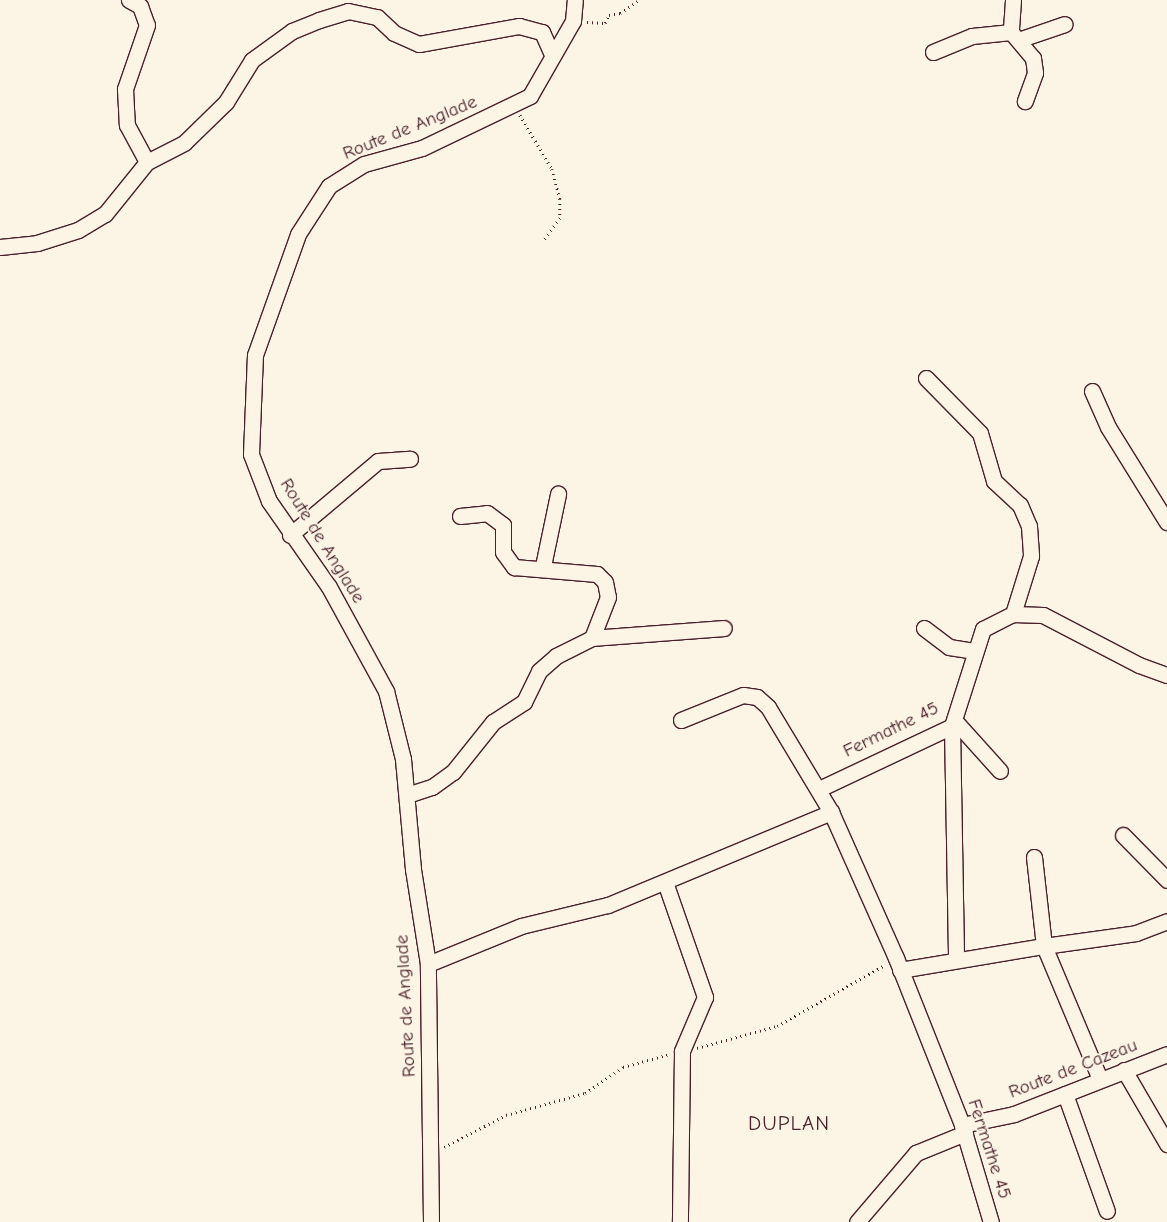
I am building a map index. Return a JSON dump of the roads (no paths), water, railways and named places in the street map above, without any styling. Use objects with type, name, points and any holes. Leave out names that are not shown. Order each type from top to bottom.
[{"type":"street","points":[[129,0],[140,6],[147,25],[126,89],[127,125],[147,162]]},
{"type":"street","name":"Route de Anglade","points":[[431,1222],[428,964],[404,759],[386,691],[329,587],[290,535],[269,501],[250,454],[250,411],[255,355],[298,234],[329,186],[364,164],[422,148],[514,106],[530,96],[552,54],[573,21],[575,0]]},
{"type":"street","points":[[1013,0],[1016,36],[1035,73],[1025,101]]},
{"type":"street","points":[[0,248],[37,243],[92,222],[105,214],[147,162],[191,136],[226,102],[252,60],[292,31],[348,10],[377,17],[394,34],[418,44],[519,26],[542,32],[552,54]]},
{"type":"street","points":[[933,52],[972,36],[1016,36],[1065,24]]},
{"type":"street","points":[[926,378],[980,432],[994,481],[1020,505],[1028,526],[1031,556],[1013,614]]},
{"type":"street","points":[[1092,391],[1108,427],[1167,522]]},
{"type":"street","points":[[290,535],[378,461],[410,459]]},
{"type":"street","points":[[543,566],[558,494]]},
{"type":"street","points":[[460,516],[487,513],[503,525],[503,552],[514,568],[527,571],[543,566],[596,574],[605,582],[608,597],[592,638]]},
{"type":"street","name":"Fermathe 45","points":[[819,789],[953,723],[974,652],[983,629],[1013,614],[1043,615],[1139,665],[1167,675]]},
{"type":"street","points":[[407,795],[432,787],[453,772],[493,722],[524,702],[539,671],[556,656],[592,638],[724,628]]},
{"type":"street","points":[[924,628],[949,647],[974,652]]},
{"type":"street","name":"Fermathe 45","points":[[681,720],[742,695],[757,697],[768,706],[831,812],[898,964],[964,1129],[991,1222]]},
{"type":"street","points":[[953,723],[1000,771]]},
{"type":"street","points":[[953,723],[956,957]]},
{"type":"street","points":[[428,964],[521,926],[608,905],[831,812]]},
{"type":"street","points":[[1122,834],[1167,880]]},
{"type":"street","points":[[1034,857],[1044,946],[1100,1080]]},
{"type":"street","points":[[665,882],[705,997],[682,1050],[680,1222]]},
{"type":"street","points":[[898,964],[1136,933],[1167,921]]},
{"type":"street","name":"Route de Cazeau","points":[[857,1222],[916,1154],[964,1129],[1014,1114],[1167,1054]]},
{"type":"street","points":[[1124,1070],[1167,1144]]},
{"type":"street","points":[[1065,1094],[1107,1211]]},
{"type":"district","name":"DUPLAN","points":[[789,1123]]}]
